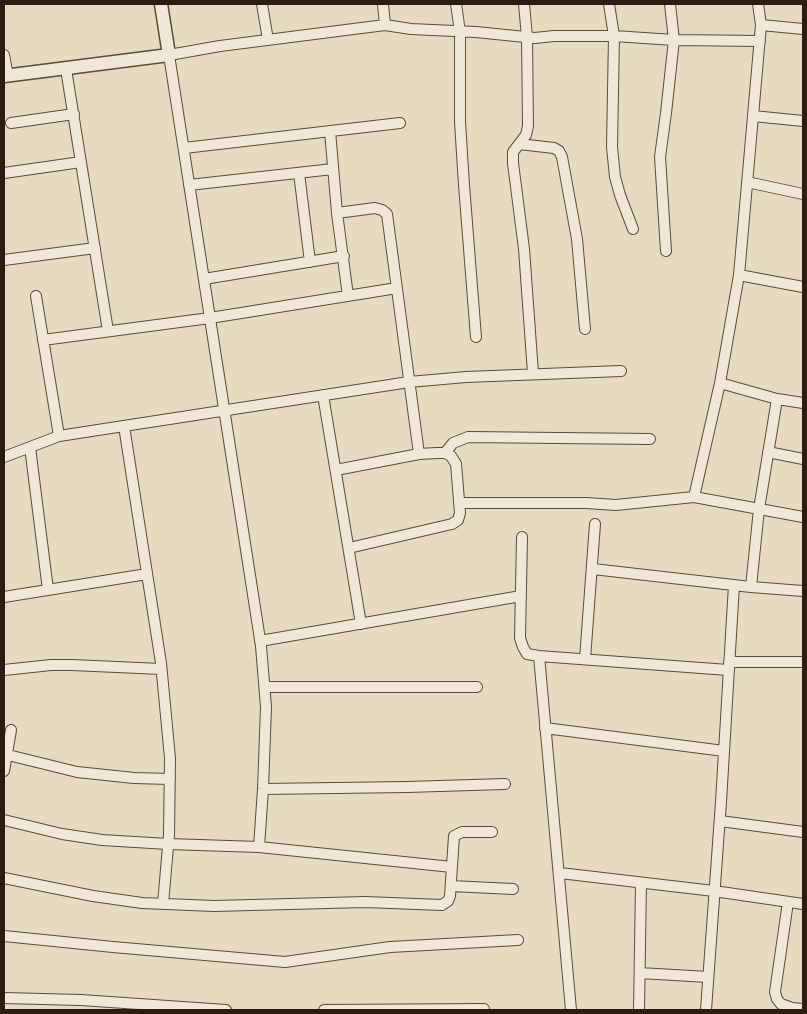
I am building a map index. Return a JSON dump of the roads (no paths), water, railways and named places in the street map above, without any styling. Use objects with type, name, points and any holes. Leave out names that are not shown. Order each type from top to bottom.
[{"type":"street","points":[[162,4],[260,641],[265,687],[263,789],[259,847]]},
{"type":"street","points":[[262,4],[268,40]]},
{"type":"street","points":[[383,4],[385,25]]},
{"type":"street","points":[[456,4],[460,32],[460,122],[476,337]]},
{"type":"street","points":[[524,4],[527,37],[528,126],[526,135],[513,152],[513,164],[524,249],[533,373]]},
{"type":"street","points":[[609,4],[614,36],[612,146],[615,177],[633,229]]},
{"type":"street","points":[[666,251],[660,157],[674,40],[670,4]]},
{"type":"street","points":[[694,498],[720,383],[740,275],[752,116],[760,41],[761,25],[758,4]]},
{"type":"street","points":[[4,56],[6,76],[385,25],[411,29],[527,37],[614,36],[674,40],[760,41]]},
{"type":"street","points":[[761,25],[803,29]]},
{"type":"street","points":[[66,69],[108,331]]},
{"type":"street","points":[[11,123],[74,114]]},
{"type":"street","points":[[752,116],[803,121]]},
{"type":"street","points":[[184,148],[400,123]]},
{"type":"street","points":[[330,131],[337,213],[348,296]]},
{"type":"street","points":[[519,144],[554,148],[559,151],[562,157],[577,239],[586,329]]},
{"type":"street","points":[[4,173],[81,162]]},
{"type":"street","points":[[189,185],[333,169]]},
{"type":"street","points":[[299,173],[310,262]]},
{"type":"street","points":[[747,182],[803,194]]},
{"type":"street","points":[[337,213],[375,208],[387,214],[419,454]]},
{"type":"street","points":[[4,260],[95,248]]},
{"type":"street","points":[[204,279],[344,256]]},
{"type":"street","points":[[740,275],[803,286]]},
{"type":"street","points":[[44,340],[210,318],[397,288]]},
{"type":"street","points":[[36,296],[59,436]]},
{"type":"street","points":[[4,458],[59,436],[409,382],[533,373],[621,371]]},
{"type":"street","points":[[720,383],[803,403]]},
{"type":"street","points":[[323,395],[362,624]]},
{"type":"street","points":[[751,587],[759,509],[777,398]]},
{"type":"street","points":[[124,426],[161,669],[170,758],[168,844],[163,904]]},
{"type":"street","points":[[445,453],[453,443],[468,437],[650,440]]},
{"type":"street","points":[[30,447],[48,590]]},
{"type":"street","points":[[768,452],[803,459]]},
{"type":"street","points":[[336,470],[419,454],[445,453],[451,456],[456,464],[460,513],[458,520],[452,524],[349,548]]},
{"type":"street","points":[[459,502],[616,505],[694,498],[803,517]]},
{"type":"street","points":[[585,659],[595,524]]},
{"type":"street","points":[[522,538],[520,638],[527,654],[585,659],[729,666],[803,662]]},
{"type":"street","points":[[593,569],[803,591]]},
{"type":"street","points":[[4,597],[147,574]]},
{"type":"street","points":[[706,1010],[734,585]]},
{"type":"street","points":[[260,641],[521,596]]},
{"type":"street","points":[[539,656],[571,1010]]},
{"type":"street","points":[[4,670],[72,664],[161,669]]},
{"type":"street","points":[[265,687],[477,687]]},
{"type":"street","points":[[545,728],[724,751]]},
{"type":"street","points":[[4,771],[5,754],[11,730]]},
{"type":"street","points":[[5,754],[76,772],[134,778],[170,779]]},
{"type":"street","points":[[263,789],[436,787],[506,784]]},
{"type":"street","points":[[4,820],[62,834],[102,840],[259,847],[452,867]]},
{"type":"street","points":[[720,820],[803,832]]},
{"type":"street","points":[[4,878],[93,896],[142,903],[214,906],[365,902],[442,905],[448,901],[450,896],[452,841],[456,834],[462,832],[492,832]]},
{"type":"street","points":[[560,873],[714,891],[803,904]]},
{"type":"street","points":[[639,1010],[641,882]]},
{"type":"street","points":[[451,886],[513,889]]},
{"type":"street","points":[[788,902],[775,992],[781,1004],[803,1009]]},
{"type":"street","points":[[4,936],[113,948],[285,962],[390,947],[518,940]]},
{"type":"street","points":[[640,973],[708,977]]},
{"type":"street","points":[[4,998],[81,1000],[226,1010]]},
{"type":"street","points":[[324,1010],[484,1009]]}]
